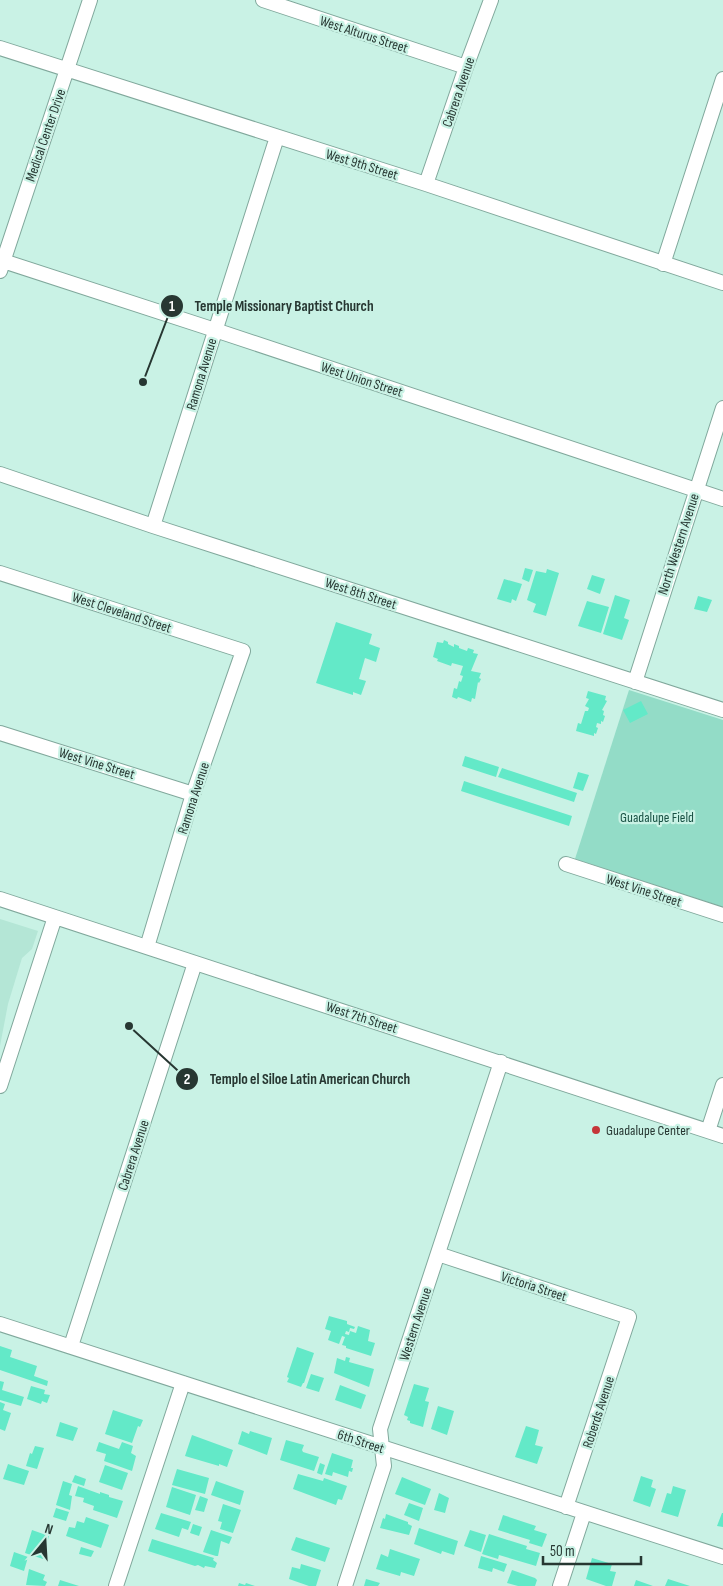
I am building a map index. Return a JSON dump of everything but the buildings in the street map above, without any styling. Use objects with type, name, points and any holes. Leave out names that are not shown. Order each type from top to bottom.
[{"type":"street","name":"Medical Center Drive","points":[[1,264],[90,0]]},
{"type":"street","name":"West Alturus Street","points":[[263,0],[466,67]]},
{"type":"street","name":"Cabrera Avenue","points":[[426,184],[491,0]]},
{"type":"street","name":"West 9th Street","points":[[0,48],[426,184],[723,283]]},
{"type":"street","points":[[663,264],[723,79]]},
{"type":"street","name":"Ramona Avenue","points":[[153,526],[277,137]]},
{"type":"street","name":"West Union Street","points":[[1,264],[215,330],[723,499]]},
{"type":"street","name":"North Western Avenue","points":[[635,682],[723,408]]},
{"type":"street","name":"West 8th Street","points":[[0,474],[153,526],[723,710]]},
{"type":"street","name":"West Cleveland Street","points":[[0,573],[243,651]]},
{"type":"street","name":"Ramona Avenue","points":[[147,947],[193,794],[243,651]]},
{"type":"street","name":"West Vine Street","points":[[0,733],[193,794]]},
{"type":"street","name":"West Vine Street","points":[[566,864],[723,915]]},
{"type":"street","name":"West 7th Street","points":[[0,899],[723,1136]]},
{"type":"street","points":[[0,1086],[54,917]]},
{"type":"street","name":"Cabrera Avenue","points":[[71,1346],[195,963]]},
{"type":"street","name":"Western Avenue","points":[[344,1586],[384,1466],[380,1429],[501,1062]]},
{"type":"street","points":[[708,1131],[723,1084]]},
{"type":"street","name":"Victoria Street","points":[[438,1254],[629,1317]]},
{"type":"street","name":"Roberds Avenue","points":[[566,1507],[629,1317]]},
{"type":"street","name":"6th Street","points":[[0,1324],[723,1557]]},
{"type":"street","points":[[116,1586],[183,1383]]},
{"type":"street","points":[[560,1586],[584,1513]]},
{"type":"shaded area","points":[[0,919],[38,931],[32,949],[22,958],[8,1004],[0,1046]]},
{"type":"green space","name":"Guadalupe Field","points":[[629,690],[723,720],[723,907],[575,859]]},
{"type":"place","name":"Temple Missionary Baptist Church","points":[[143,382]]},
{"type":"place","name":"Templo el Siloe Latin American Church","points":[[129,1026]]},
{"type":"place","name":"Guadalupe Center","points":[[596,1130]]}]
